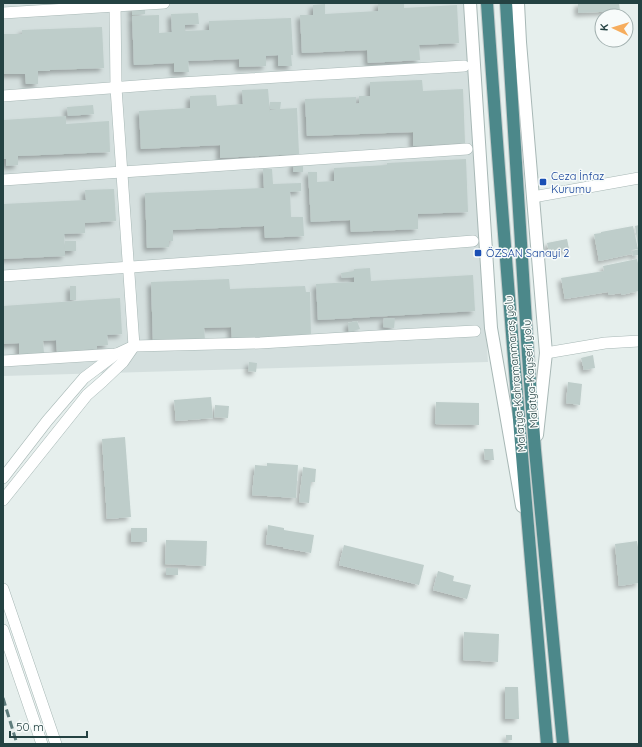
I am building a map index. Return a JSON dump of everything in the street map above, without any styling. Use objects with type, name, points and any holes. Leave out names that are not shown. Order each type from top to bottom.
[{"type":"highway","name":"Malatya-Kahramanmaraş yolu","points":[[488,3],[514,359],[547,744]]},
{"type":"highway","name":"Malatya-Kayseri yolu","points":[[506,3],[535,450],[564,744]]},
{"type":"street","points":[[3,13],[164,3]]},
{"type":"street","points":[[470,3],[491,328],[530,551]]},
{"type":"street","points":[[518,3],[546,353],[535,450]]},
{"type":"street","points":[[3,500],[87,395],[123,362],[134,346],[116,88],[115,5]]},
{"type":"street","points":[[3,96],[464,66]]},
{"type":"street","points":[[3,180],[467,149]]},
{"type":"street","points":[[533,197],[639,178]]},
{"type":"street","points":[[3,276],[473,240]]},
{"type":"street","points":[[3,478],[47,421],[84,378],[116,354],[134,346],[260,343],[475,331]]},
{"type":"street","points":[[546,353],[605,343],[639,341]]},
{"type":"street","points":[[3,361],[116,354]]},
{"type":"street","points":[[3,589],[56,744]]},
{"type":"street","points":[[3,630],[42,744]]},
{"type":"shaded area","points":[[3,3],[464,3],[488,362],[3,376]]},
{"type":"building","points":[[378,3],[404,3],[404,8],[457,5],[459,43],[419,45],[420,60],[368,63],[367,50],[302,53],[300,15],[313,15],[313,5],[325,4],[325,14],[378,11]]},
{"type":"building","points":[[578,3],[619,3],[620,8],[594,8],[594,12],[578,13]]},
{"type":"building","points":[[132,7],[145,7],[145,14],[132,15]]},
{"type":"building","points":[[198,13],[199,24],[185,25],[185,31],[209,30],[209,21],[291,18],[293,55],[291,55],[292,66],[278,66],[278,55],[266,56],[266,66],[239,67],[239,59],[188,61],[189,72],[174,72],[174,63],[134,65],[132,16],[159,15],[159,33],[172,32],[171,14]]},
{"type":"building","points":[[102,27],[104,68],[38,71],[38,84],[26,84],[25,74],[3,74],[3,34],[22,34],[22,30]]},
{"type":"building","points":[[422,80],[423,91],[463,89],[465,143],[413,146],[413,132],[307,136],[305,99],[356,97],[356,104],[359,103],[359,96],[370,96],[370,82]]},
{"type":"building","points":[[268,89],[270,113],[270,110],[278,109],[270,109],[270,102],[281,102],[280,109],[297,108],[299,154],[220,158],[220,145],[141,149],[139,111],[190,108],[190,96],[216,95],[217,106],[243,104],[242,90]]},
{"type":"building","points":[[93,105],[94,114],[68,116],[67,107]]},
{"type":"building","points":[[66,116],[66,124],[109,121],[110,152],[18,156],[18,165],[6,166],[6,159],[3,159],[3,120]]},
{"type":"building","points":[[466,159],[468,212],[418,214],[418,229],[351,232],[350,220],[311,222],[308,172],[317,172],[317,182],[334,181],[334,168],[387,165],[387,163]]},
{"type":"building","points":[[294,161],[303,161],[303,172],[293,172]]},
{"type":"building","points":[[263,169],[272,169],[273,184],[301,183],[301,191],[290,192],[291,217],[303,217],[304,236],[265,238],[264,226],[173,230],[173,241],[169,241],[169,247],[147,248],[145,193],[264,188]]},
{"type":"building","points":[[114,189],[116,221],[85,223],[85,233],[64,234],[65,249],[65,241],[76,241],[76,251],[65,251],[65,256],[3,259],[3,204],[86,200],[85,190]]},
{"type":"building","points":[[639,225],[639,246],[638,246],[635,226]]},
{"type":"building","points":[[633,226],[638,249],[631,250],[632,254],[599,261],[594,234]]},
{"type":"building","points":[[567,239],[569,249],[549,252],[547,243]]},
{"type":"building","points":[[639,249],[638,259],[638,255],[633,256],[632,251]]},
{"type":"building","points":[[637,259],[639,267],[639,291],[621,295],[621,293],[609,295],[608,292],[565,299],[561,278],[604,271],[603,266]]},
{"type":"building","points":[[370,268],[371,281],[473,275],[475,311],[318,320],[316,284],[354,282],[354,277],[342,278],[341,273],[354,271],[354,269]]},
{"type":"building","points":[[229,279],[230,289],[305,286],[306,292],[310,292],[311,337],[232,340],[231,327],[204,328],[205,340],[153,342],[151,282]]},
{"type":"building","points":[[70,286],[76,286],[76,300],[70,300]]},
{"type":"building","points":[[120,298],[122,334],[107,335],[108,345],[97,346],[97,349],[57,352],[56,340],[43,341],[44,354],[19,355],[19,343],[3,344],[3,306]]},
{"type":"building","points":[[384,318],[395,319],[394,328],[383,327]]},
{"type":"building","points":[[357,321],[360,329],[349,332],[348,323]]},
{"type":"building","points":[[593,355],[595,368],[584,370],[581,358]]},
{"type":"building","points":[[249,362],[257,363],[256,372],[248,371]]},
{"type":"building","points":[[568,382],[582,384],[580,405],[566,403]]},
{"type":"building","points":[[211,397],[213,418],[176,421],[174,400]]},
{"type":"building","points":[[436,402],[479,403],[479,425],[435,424]]},
{"type":"building","points":[[215,405],[229,406],[228,418],[214,417]]},
{"type":"building","points":[[125,437],[131,517],[107,519],[102,439]]},
{"type":"building","points":[[484,449],[493,449],[494,460],[485,460]]},
{"type":"building","points":[[267,463],[298,465],[296,498],[252,495],[255,465],[267,466]]},
{"type":"building","points":[[303,467],[316,469],[315,482],[311,482],[309,503],[299,502]]},
{"type":"building","points":[[268,525],[284,528],[284,530],[314,535],[311,553],[266,544]]},
{"type":"building","points":[[131,528],[147,528],[147,542],[131,542]]},
{"type":"building","points":[[166,540],[207,541],[206,566],[165,564]]},
{"type":"building","points":[[637,541],[639,553],[639,583],[619,586],[615,544]]},
{"type":"building","points":[[344,545],[424,565],[419,585],[339,565]]},
{"type":"building","points":[[166,568],[178,568],[178,575],[166,575]]},
{"type":"building","points":[[438,571],[454,576],[453,581],[471,585],[467,599],[433,590]]},
{"type":"building","points":[[464,632],[499,634],[498,662],[463,660]]},
{"type":"building","points":[[505,687],[518,687],[519,719],[505,719]]},
{"type":"building","points":[[506,735],[512,735],[512,740],[506,740]]},
{"type":"railway","points":[[3,698],[17,744]]},
{"type":"place","name":"Ceza İnfaz Kurumu","points":[[543,182]]},
{"type":"place","name":"ÖZSAN Sanayi 2","points":[[478,253]]}]
